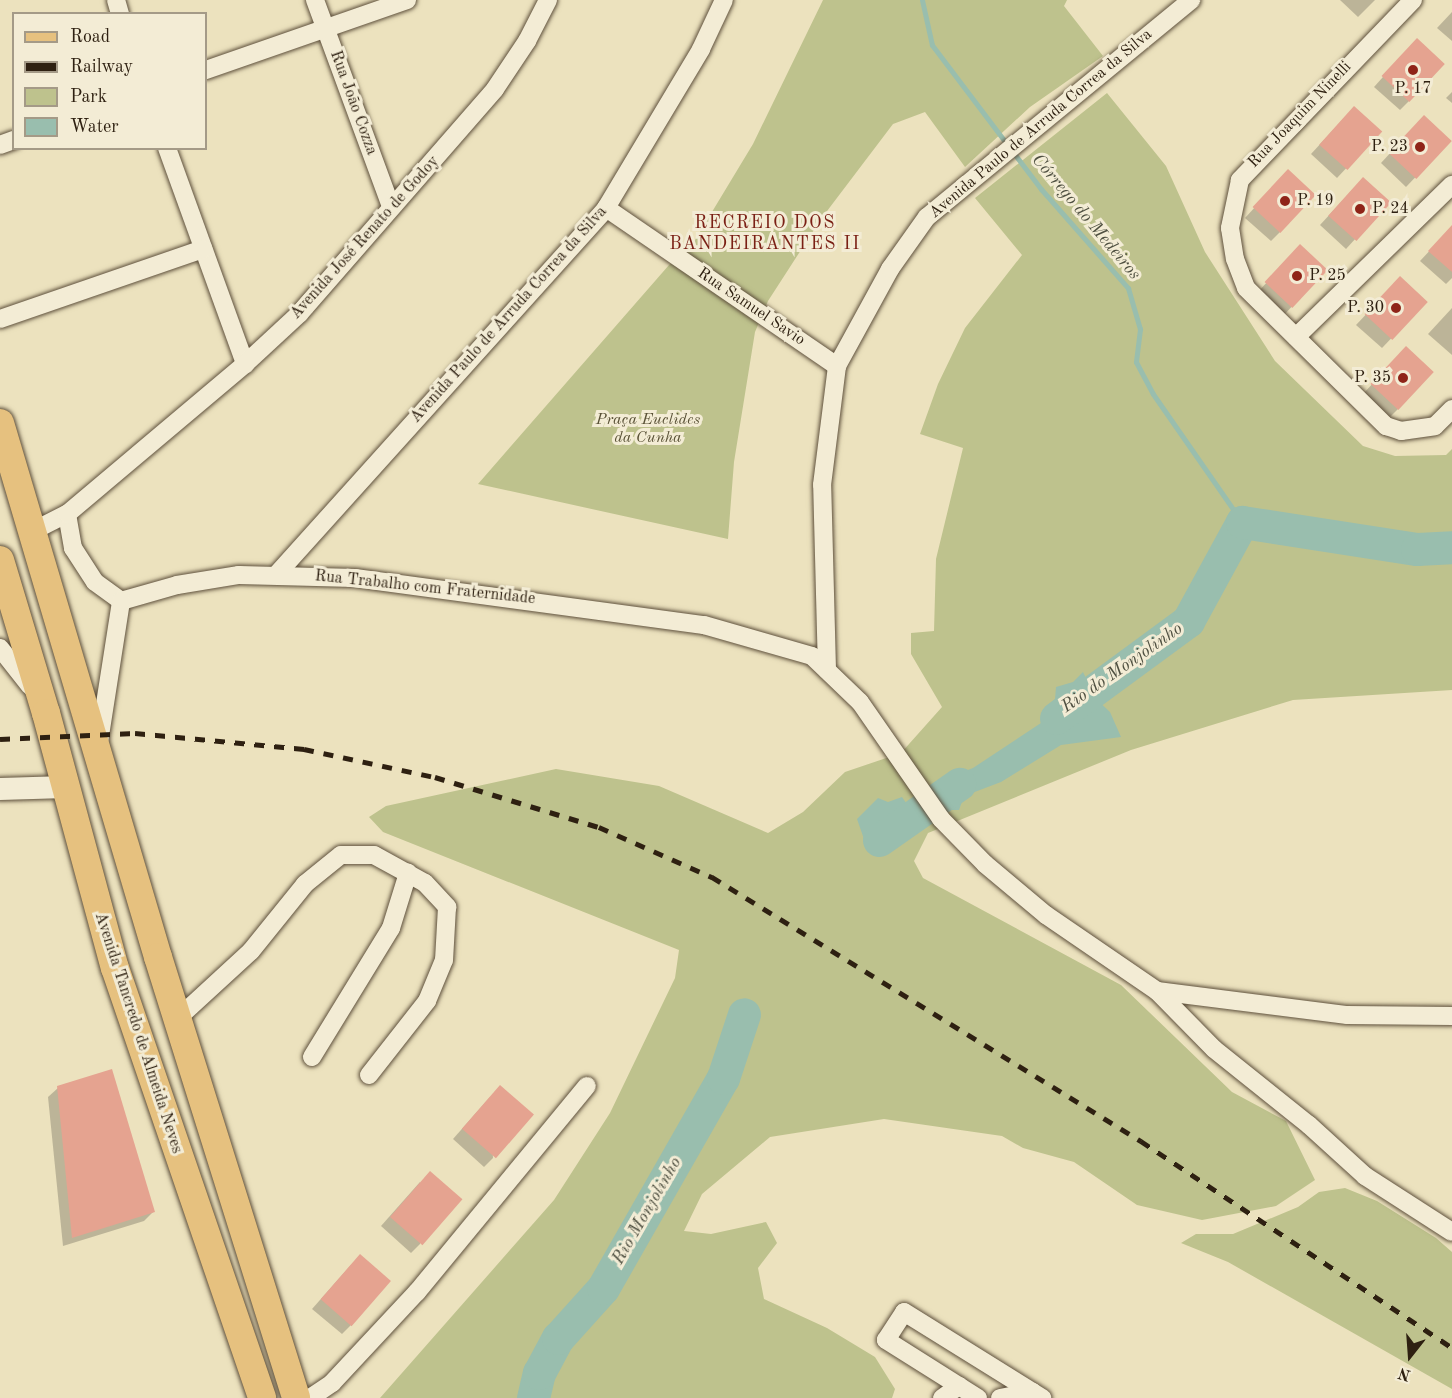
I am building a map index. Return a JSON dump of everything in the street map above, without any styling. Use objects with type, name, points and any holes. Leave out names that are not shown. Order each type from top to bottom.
[{"type":"main road","points":[[0,423],[158,957],[296,1398]]},
{"type":"main road","name":"Avenida Tancredo de Almeida Neves","points":[[0,560],[46,713],[134,1031],[262,1398]]},
{"type":"main road","points":[[115,969],[158,957]]},
{"type":"main road","points":[[134,1031],[177,1019]]},
{"type":"street","name":"Rua João Cozza","points":[[315,0],[391,207]]},
{"type":"street","points":[[207,70],[407,0]]},
{"type":"street","name":"Avenida José Renato de Godoy","points":[[33,531],[67,514],[245,364],[344,266],[391,207],[495,90],[527,41],[548,0]]},
{"type":"street","name":"Avenida Paulo de Arruda Correa da Silva","points":[[277,574],[606,208],[702,49],[724,0]]},
{"type":"street","name":"Avenida Paulo de Arruda Correa da Silva","points":[[827,670],[822,485],[837,366],[890,269],[927,217],[1191,0]]},
{"type":"street","name":"Rua Joaquim Ninelli","points":[[1413,0],[1248,169],[1235,191],[1230,228],[1234,260],[1246,288],[1386,426],[1401,431],[1435,426],[1452,409]]},
{"type":"street","points":[[168,150],[245,364]]},
{"type":"street","points":[[1296,337],[1452,185]]},
{"type":"street","name":"Rua Samuel Savio","points":[[606,208],[837,366]]},
{"type":"street","points":[[0,319],[202,249]]},
{"type":"street","points":[[67,514],[74,548],[95,582],[121,601],[98,748]]},
{"type":"street","name":"Rua Trabalho com Fraternidade","points":[[121,601],[177,585],[277,574],[390,582],[704,625],[812,656],[860,702],[941,819],[985,864],[1046,915],[1157,991],[1214,1049],[1310,1125],[1365,1176],[1452,1232]]},
{"type":"street","points":[[0,648],[22,673],[46,713]]},
{"type":"street","points":[[0,789],[25,787],[63,777]]},
{"type":"street","points":[[177,1019],[251,951],[306,884],[341,855],[374,855],[424,883],[447,907],[444,960],[427,1000],[369,1075]]},
{"type":"street","points":[[312,1057],[391,928],[408,873]]},
{"type":"street","points":[[1157,991],[1347,1015],[1452,1016]]},
{"type":"street","points":[[310,1398],[332,1383],[417,1292],[587,1086]]},
{"type":"street","points":[[978,1398],[886,1340],[904,1312],[1037,1395]]},
{"type":"street","points":[[942,1398],[959,1386]]},
{"type":"street","points":[[1000,1398],[1037,1395]]},
{"type":"green space","name":"Praça Euclides da Cunha","points":[[823,0],[1067,0],[1064,6],[1103,56],[1030,107],[965,167],[925,112],[893,124],[821,219],[768,301],[755,332],[734,462],[728,539],[478,484],[669,265],[692,245],[753,144]]},
{"type":"green space","points":[[1107,93],[1166,166],[1205,252],[1275,361],[1363,446],[1395,456],[1446,455],[1452,449],[1452,690],[1293,700],[1131,750],[928,833],[914,861],[923,878],[1121,985],[1232,1092],[1286,1121],[1315,1180],[1276,1206],[1202,1220],[1137,1205],[1074,1162],[1023,1148],[1002,1136],[884,1119],[770,1137],[702,1194],[684,1231],[711,1234],[766,1222],[777,1243],[758,1268],[764,1299],[827,1328],[875,1357],[895,1389],[892,1398],[380,1398],[554,1200],[610,1113],[675,978],[679,950],[383,832],[369,817],[386,806],[556,769],[659,786],[768,833],[803,812],[845,772],[901,753],[942,707],[911,654],[911,633],[934,631],[936,559],[963,448],[920,434],[938,384],[965,328],[1022,255],[975,198]]},
{"type":"green space","points":[[1345,1188],[1377,1201],[1436,1238],[1452,1252],[1452,1389],[1228,1262],[1181,1243],[1196,1234],[1233,1234],[1298,1207],[1319,1192]]},
{"type":"water","points":[[1083,672],[1096,699],[1110,712],[1121,737],[1061,745],[1001,782],[964,796],[959,810],[940,810],[928,796],[942,780],[973,768],[1041,723],[1047,712],[1045,707],[1055,699],[1056,687],[1073,682]]},
{"type":"water","points":[[902,797],[911,810],[899,821],[894,837],[880,849],[865,842],[857,819],[878,798],[888,802]]},
{"type":"building","name":"P. 17","points":[[1417,38],[1445,64],[1409,102],[1382,76]]},
{"type":"building","points":[[1354,106],[1382,131],[1347,170],[1319,145]]},
{"type":"building","name":"P. 23","points":[[1424,115],[1452,141],[1416,179],[1389,153]]},
{"type":"building","name":"P. 19","points":[[1288,169],[1316,195],[1280,233],[1253,207]]},
{"type":"building","name":"P. 24","points":[[1363,177],[1391,202],[1356,241],[1328,216]]},
{"type":"building","points":[[1452,225],[1452,272],[1428,251]]},
{"type":"building","name":"P. 25","points":[[1300,244],[1328,270],[1292,308],[1265,282]]},
{"type":"building","name":"P. 30","points":[[1400,276],[1428,302],[1392,340],[1365,314]]},
{"type":"building","name":"P. 35","points":[[1406,346],[1434,372],[1398,410],[1371,384]]},
{"type":"building","points":[[112,1069],[155,1212],[72,1238],[57,1086]]},
{"type":"building","points":[[500,1085],[534,1115],[496,1158],[462,1129]]},
{"type":"building","points":[[430,1171],[462,1199],[422,1245],[390,1217]]},
{"type":"building","points":[[360,1254],[391,1281],[352,1326],[321,1299]]},
{"type":"waterway","name":"Córrego do Medeiros","points":[[922,0],[932,45],[1041,189],[1128,288],[1140,329],[1136,362],[1153,394],[1242,522]]},
{"type":"waterway","name":"Rio do Monjolinho","points":[[1056,718],[1188,621],[1242,522],[1417,549],[1452,547]]},
{"type":"waterway","name":"Rio do Monjolinho","points":[[879,840],[959,784]]},
{"type":"waterway","name":"Rio Monjolinho","points":[[533,1398],[539,1373],[558,1338],[603,1288],[723,1078],[744,1014]]},
{"type":"railway","points":[[0,739],[135,733],[304,749],[435,777],[599,827],[712,877],[1141,1141],[1452,1348]]},
{"type":"place","name":"P. 17","points":[[1413,70]]},
{"type":"place","name":"P. 23","points":[[1420,147]]},
{"type":"place","name":"P. 19","points":[[1285,201]]},
{"type":"place","name":"P. 24","points":[[1360,209]]},
{"type":"place","name":"P. 25","points":[[1297,276]]},
{"type":"place","name":"P. 30","points":[[1396,308]]},
{"type":"place","name":"P. 35","points":[[1403,378]]},
{"type":"district","name":"RECREIO DOS BANDEIRANTES II","points":[[765,234]]}]
